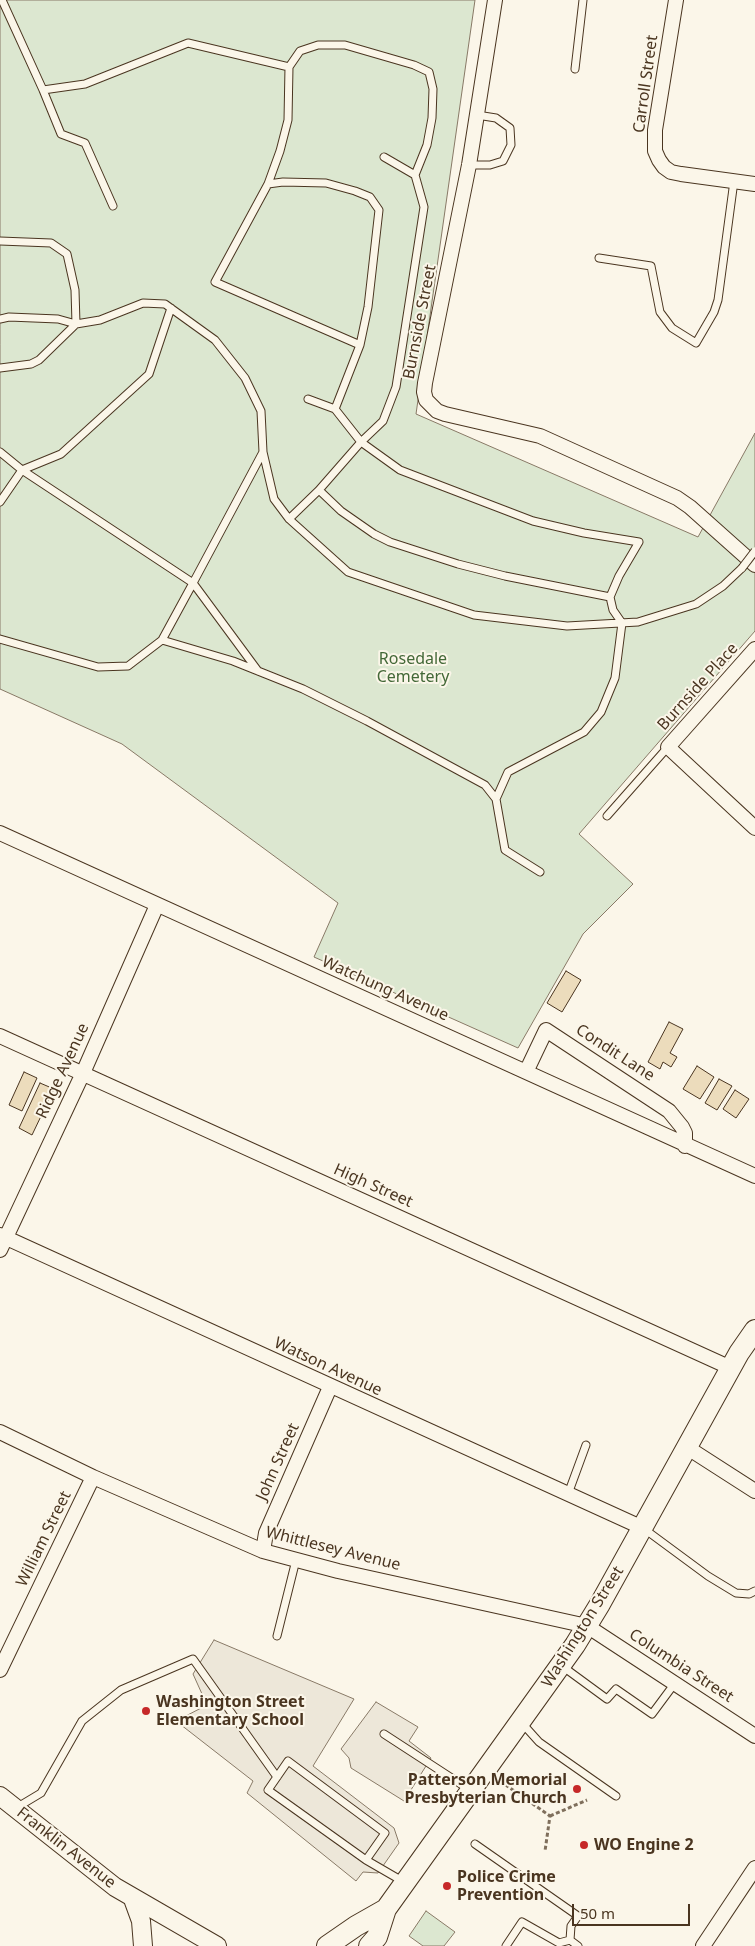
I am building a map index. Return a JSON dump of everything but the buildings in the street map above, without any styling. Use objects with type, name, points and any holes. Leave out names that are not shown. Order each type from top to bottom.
[{"type":"main road","name":"Washington Street","points":[[369,1946],[377,1937],[386,1909],[588,1626],[731,1368],[755,1330]]},
{"type":"main road","name":"Washington Street","points":[[327,1946],[356,1926],[386,1909]]},
{"type":"street","name":"Burnside Street","points":[[495,0],[469,164],[425,383],[424,392],[426,400],[437,411],[444,414],[540,436],[677,498],[690,507],[748,567]]},
{"type":"street","name":"Carroll Street","points":[[676,0],[655,130],[655,151],[664,167],[671,172],[755,184]]},
{"type":"street","name":"Burnside Place","points":[[668,747],[755,649]]},
{"type":"street","points":[[668,747],[755,828]]},
{"type":"street","name":"Watchung Avenue","points":[[0,834],[685,1146],[755,1176]]},
{"type":"street","name":"Ridge Avenue","points":[[2,1241],[82,1073],[156,905]]},
{"type":"street","name":"Condit Lane","points":[[526,1072],[546,1030],[669,1111],[682,1127],[685,1134],[685,1146]]},
{"type":"street","name":"High Street","points":[[0,1036],[731,1368]]},
{"type":"street","name":"Watson Avenue","points":[[2,1241],[643,1528]]},
{"type":"street","name":"John Street","points":[[263,1552],[266,1533],[330,1387]]},
{"type":"street","name":"Whittlesey Avenue","points":[[0,1432],[94,1477],[263,1552],[588,1626]]},
{"type":"street","points":[[688,1448],[755,1491]]},
{"type":"street","name":"William Street","points":[[0,1670],[94,1477]]},
{"type":"street","name":"Columbia Street","points":[[588,1626],[755,1736]]},
{"type":"street","name":"Franklin Avenue","points":[[0,1796],[115,1887],[217,1946]]},
{"type":"street","points":[[702,1946],[755,1868]]},
{"type":"street","name":"Franklin Avenue","points":[[133,1899],[141,1921],[143,1946]]},
{"type":"lane","points":[[2,0],[61,134],[85,144],[113,206]]},
{"type":"lane","points":[[575,68],[583,0]]},
{"type":"lane","points":[[43,90],[85,84],[188,43],[289,67]]},
{"type":"lane","points":[[289,519],[319,490],[361,442],[383,421],[396,388],[424,207],[415,175],[427,145],[432,118],[433,89],[429,72],[414,65],[345,45],[318,45],[300,51],[289,67],[288,120],[280,150],[268,184],[215,282],[360,345]]},
{"type":"lane","points":[[469,164],[490,166],[504,161],[511,145],[510,128],[496,118],[477,115]]},
{"type":"lane","points":[[384,157],[415,175]]},
{"type":"lane","points":[[599,258],[651,266],[660,312],[672,328],[696,343],[714,312],[718,300],[734,181]]},
{"type":"lane","points":[[268,184],[283,182],[326,183],[355,191],[370,198],[379,210],[368,307],[360,345],[336,409]]},
{"type":"lane","points":[[0,240],[51,243],[67,254],[75,290],[76,324],[39,360],[31,364],[0,368]]},
{"type":"lane","points":[[0,319],[9,317],[58,319],[76,324],[100,320],[143,303],[165,304],[215,340],[245,378],[261,411],[263,452],[274,500],[289,519],[348,572],[474,616],[566,626],[638,622],[696,604],[748,567],[755,551]]},
{"type":"lane","points":[[0,502],[22,470],[61,454],[149,374],[171,308]]},
{"type":"lane","points":[[308,400],[336,409],[361,442],[400,470],[533,521],[584,533],[639,542],[619,576],[610,597],[613,610],[622,623],[616,678],[601,712],[584,732],[508,772],[496,799]]},
{"type":"lane","points":[[0,452],[22,470],[193,584],[258,671]]},
{"type":"lane","points":[[0,639],[98,667],[128,666],[162,640],[263,452]]},
{"type":"lane","points":[[319,490],[341,511],[374,534],[390,542],[496,574],[610,597]]},
{"type":"lane","points":[[162,640],[233,661],[302,689],[401,739],[485,785],[496,799],[506,850],[540,872]]},
{"type":"lane","points":[[607,816],[668,747]]},
{"type":"lane","points":[[568,1494],[586,1445]]},
{"type":"lane","points":[[643,1528],[708,1576],[736,1593],[749,1594],[755,1592]]},
{"type":"lane","points":[[277,1636],[296,1560]]},
{"type":"lane","points":[[16,1808],[41,1793],[82,1721],[121,1690],[193,1660],[277,1777]]},
{"type":"lane","points":[[561,1665],[607,1699],[616,1689],[652,1714],[675,1683]]},
{"type":"lane","points":[[521,1722],[539,1742],[616,1796]]},
{"type":"lane","points":[[384,1734],[471,1790]]},
{"type":"lane","points":[[366,1860],[385,1833],[288,1762],[268,1790],[366,1860],[405,1883]]},
{"type":"lane","points":[[475,1844],[578,1916],[571,1926],[570,1940]]},
{"type":"lane","points":[[506,1946],[522,1922],[559,1944],[570,1940]]},
{"type":"lane","points":[[570,1940],[578,1946]]},
{"type":"path","points":[[500,1781],[550,1816]]},
{"type":"path","points":[[550,1816],[588,1800]]},
{"type":"path","points":[[545,1851],[550,1816]]},
{"type":"green space","name":"Rosedale Cemetery","points":[[0,0],[475,0],[416,414],[698,537],[755,433],[755,631],[579,834],[633,884],[583,934],[518,1048],[314,957],[338,903],[122,744],[0,689]]},
{"type":"green space","points":[[426,1911],[455,1932],[444,1946],[423,1946],[409,1936]]},
{"type":"shaded area","points":[[214,1640],[354,1699],[313,1766],[394,1828],[399,1843],[378,1873],[363,1872],[356,1881],[247,1793],[253,1781],[176,1721],[207,1705],[193,1674]]},
{"type":"shaded area","points":[[376,1702],[418,1727],[409,1741],[431,1758],[404,1801],[351,1768],[349,1758],[341,1749]]},
{"type":"place","name":"Washington Street Elementary School","points":[[146,1711]]},
{"type":"place","name":"Patterson Memorial Presbyterian Church","points":[[577,1789]]},
{"type":"place","name":"WO Engine 2","points":[[584,1845]]},
{"type":"place","name":"Police Crime Prevention","points":[[447,1886]]}]
